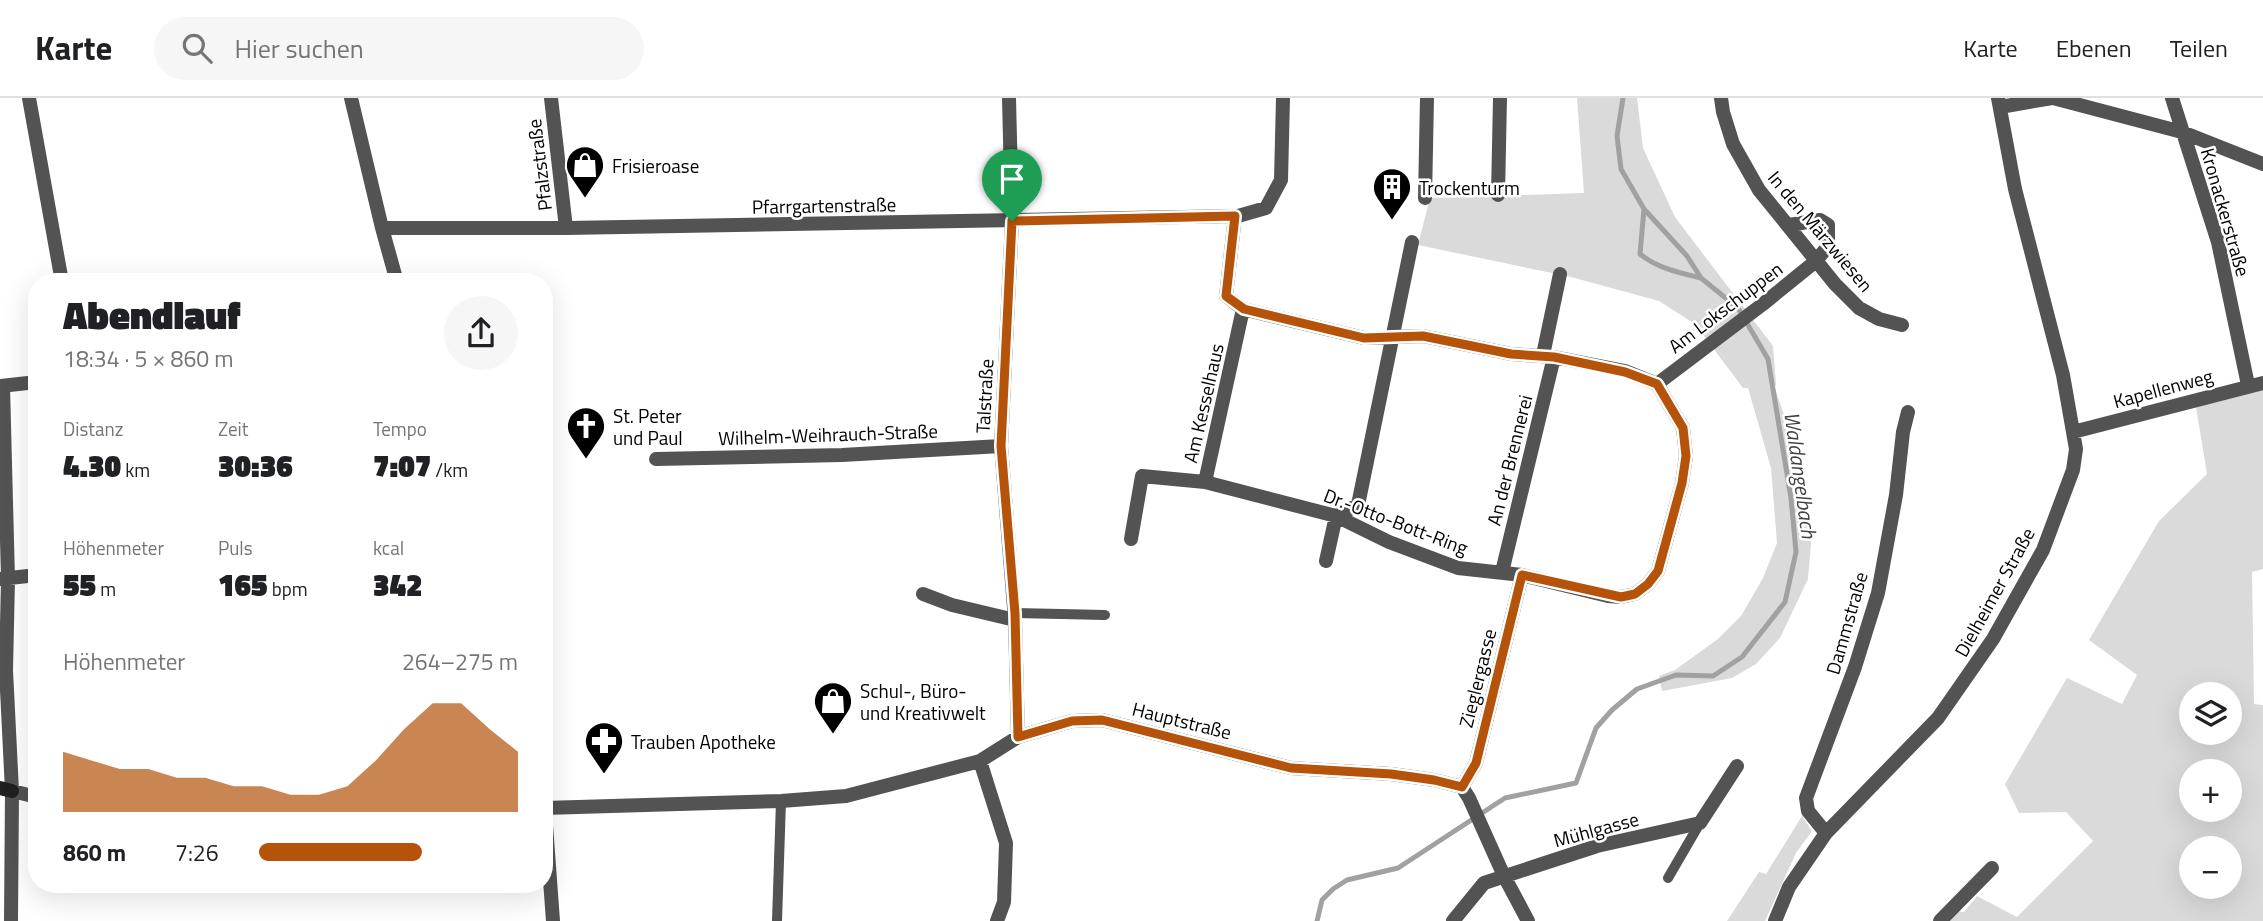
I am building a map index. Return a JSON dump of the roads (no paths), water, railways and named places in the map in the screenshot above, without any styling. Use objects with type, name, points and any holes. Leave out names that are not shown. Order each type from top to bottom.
[{"type":"street","points":[[29,98],[60,273]]},
{"type":"street","points":[[351,98],[394,273]]},
{"type":"street","name":"Pfalzstraße","points":[[551,98],[566,228]]},
{"type":"street","name":"Talstraße","points":[[1009,98],[1012,221],[1001,446],[1015,616],[1018,737]]},
{"type":"street","name":"Pfarrgartenstraße","points":[[382,228],[566,228],[1235,216],[1266,208],[1281,180],[1283,98]]},
{"type":"street","points":[[1425,198],[1427,98]]},
{"type":"street","points":[[1498,195],[1500,98]]},
{"type":"street","name":"In den Märzwiesen","points":[[1721,98],[1733,144],[1759,190],[1816,261],[1859,308],[1879,319],[1902,325]]},
{"type":"street","points":[[1999,103],[2053,98],[2182,132],[2263,164]]},
{"type":"street","name":"Kronackerstraße","points":[[2172,98],[2218,242],[2248,385]]},
{"type":"street","name":"Dielheimer Straße","points":[[1775,921],[1788,887],[1826,834],[1938,719],[1993,639],[2043,550],[2066,491],[2076,450],[2073,432],[2063,375],[2015,189],[1999,103]]},
{"type":"street","points":[[1235,216],[1226,296],[1244,309],[1364,338],[1423,336],[1511,354],[1548,356],[1625,372],[1657,384]]},
{"type":"street","points":[[1789,225],[1820,220],[1828,225],[1828,246],[1816,261]]},
{"type":"street","points":[[1326,561],[1336,516],[1358,505],[1412,242]]},
{"type":"street","name":"Am Lokschuppen","points":[[1657,384],[1816,261]]},
{"type":"street","name":"An der Brennerei","points":[[1502,572],[1548,356],[1560,274]]},
{"type":"street","name":"Am Kesselhaus","points":[[1131,539],[1142,477],[1205,482],[1244,309]]},
{"type":"street","points":[[11,921],[3,671],[1,386],[28,383]]},
{"type":"street","name":"Kapellenweg","points":[[2073,432],[2263,383]]},
{"type":"street","name":"Dr.-Otto-Bott-Ring","points":[[1205,482],[1336,516],[1390,542],[1458,568],[1522,575],[1621,597],[1635,594],[1648,584],[1658,571],[1679,494],[1686,456],[1683,428],[1657,384]]},
{"type":"street","name":"Dammstraße","points":[[1826,834],[1808,811],[1806,798],[1858,659],[1878,593],[1908,412]]},
{"type":"street","name":"Wilhelm-Weihrauch-Straße","points":[[656,459],[842,455],[1001,446]]},
{"type":"street","name":"Zieglergasse","points":[[1466,792],[1476,763],[1522,575]]},
{"type":"street","points":[[4,579],[28,576]]},
{"type":"street","points":[[923,594],[952,605],[1015,616]]},
{"type":"street","name":"Hauptstraße","points":[[553,804],[781,801],[846,796],[980,761],[1018,737],[1072,721],[1102,720],[1291,768],[1391,774],[1434,780],[1466,792]]},
{"type":"street","points":[[980,761],[1006,843],[1004,902],[997,921]]},
{"type":"street","points":[[1700,823],[1737,766]]},
{"type":"street","points":[[6,789],[28,795]]},
{"type":"street","points":[[1466,792],[1504,876],[1528,921]]},
{"type":"street","name":"Mühlgasse","points":[[1453,921],[1484,883],[1597,846],[1700,823]]},
{"type":"street","points":[[1940,921],[1992,868]]},
{"type":"street","points":[[551,893],[553,921]]},
{"type":"lane","points":[[1015,616],[1105,615]]},
{"type":"lane","points":[[777,921],[781,801]]},
{"type":"lane","points":[[1668,878],[1700,823]]},
{"type":"waterway","name":"Waldangelbach","points":[[1317,921],[1322,900],[1347,880],[1398,868],[1505,798],[1576,783],[1596,728],[1612,710],[1637,689],[1676,675],[1713,676],[1742,657],[1785,602],[1796,552],[1791,498],[1768,359],[1738,308],[1701,278],[1687,256],[1644,209],[1621,169],[1617,136],[1623,98]]},
{"type":"waterway","name":"Waldangelbach","points":[[1644,209],[1640,254],[1661,266],[1701,278]]},
{"type":"place","name":"Frisieroase","points":[[585,199]]},
{"type":"place","name":"Trockenturm","points":[[1392,221]]},
{"type":"place","name":"St. Peter und Paul","points":[[586,460]]},
{"type":"place","name":"Schul-, Büro- und Kreativwelt","points":[[833,735]]},
{"type":"place","name":"Trauben Apotheke","points":[[604,775]]}]
